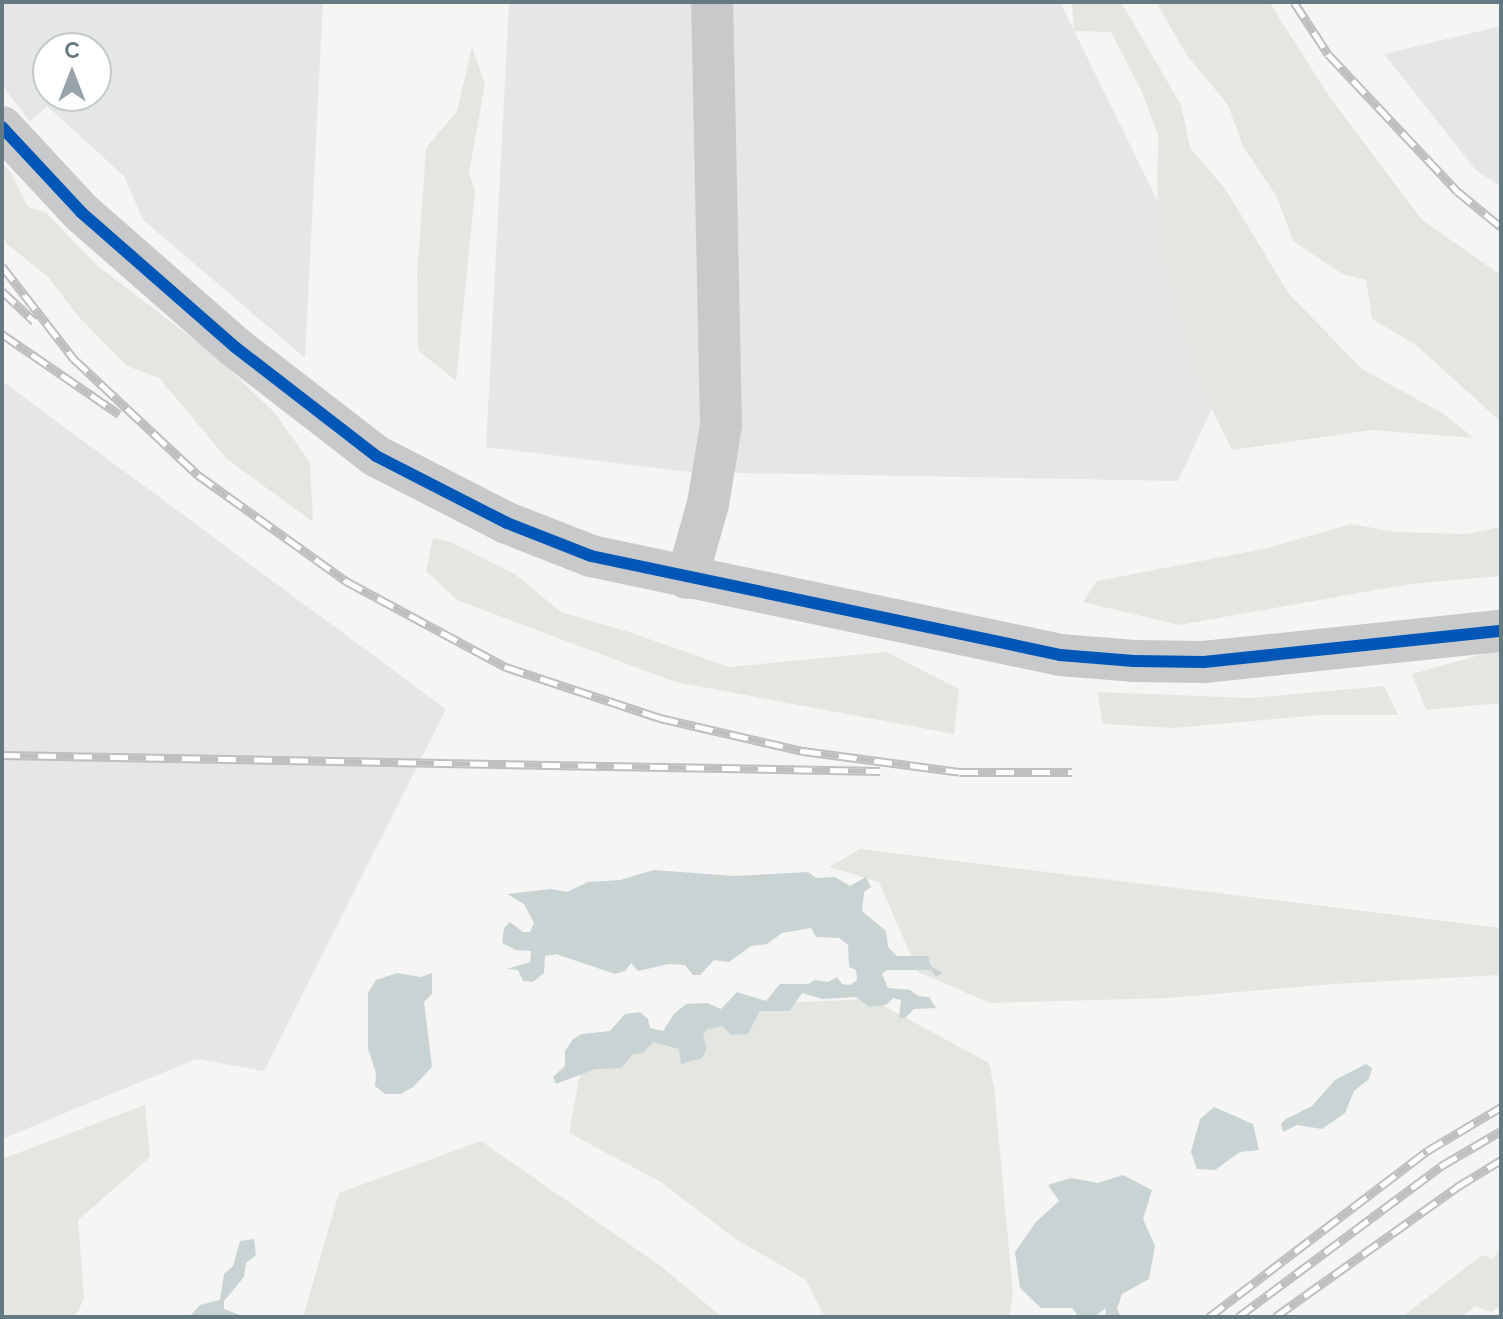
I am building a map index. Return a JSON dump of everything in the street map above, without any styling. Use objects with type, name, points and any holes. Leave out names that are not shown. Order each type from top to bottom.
[{"type":"street","points":[[687,578],[708,504],[721,425],[712,2]]},
{"type":"street","points":[[2,127],[82,213],[235,347],[376,456],[507,523],[591,556],[1060,655],[1204,662],[1501,631]]},
{"type":"shaded area","points":[[2,2],[323,2],[305,358],[143,220],[124,176],[54,112],[112,112],[112,32],[32,32],[32,112],[41,112],[30,122],[2,85]]},
{"type":"shaded area","points":[[509,2],[1060,2],[1235,359],[1178,481],[689,472],[486,447]]},
{"type":"shaded area","points":[[1072,2],[1121,2],[1181,105],[1190,148],[1226,190],[1289,294],[1362,369],[1442,413],[1474,438],[1372,430],[1232,450],[1196,378],[1157,239],[1158,135],[1142,92],[1111,32],[1074,31]]},
{"type":"shaded area","points":[[1156,2],[1269,2],[1329,96],[1422,220],[1501,275],[1501,422],[1416,345],[1372,319],[1366,280],[1342,274],[1293,241],[1277,197],[1243,146],[1228,105],[1186,54]]},
{"type":"shaded area","points":[[1501,26],[1501,187],[1475,169],[1384,54]]},
{"type":"shaded area","points":[[472,47],[485,84],[469,173],[475,191],[456,381],[418,350],[417,274],[426,148],[457,111]]},
{"type":"shaded area","points":[[2,163],[11,173],[28,207],[45,212],[99,267],[213,354],[273,411],[310,462],[313,522],[227,459],[159,378],[127,366],[78,316],[48,277],[6,243],[2,234]]},
{"type":"shaded area","points":[[2,381],[446,709],[264,1071],[196,1059],[2,1139]]},
{"type":"shaded area","points":[[1351,524],[1396,532],[1467,534],[1501,527],[1501,576],[1410,584],[1179,625],[1083,602],[1097,581],[1263,549]]},
{"type":"shaded area","points":[[433,538],[451,542],[515,574],[561,612],[729,667],[886,652],[959,689],[954,734],[675,682],[457,600],[426,571]]},
{"type":"shaded area","points":[[1501,649],[1501,703],[1426,710],[1412,674]]},
{"type":"shaded area","points":[[1384,686],[1398,715],[1320,715],[1173,728],[1103,724],[1097,692],[1251,698]]},
{"type":"shaded area","points":[[860,849],[1501,928],[1501,975],[1333,984],[1168,998],[990,1003],[918,972],[879,882],[829,867]]},
{"type":"shaded area","points":[[654,870],[734,876],[808,872],[816,878],[835,877],[850,886],[866,877],[871,887],[864,892],[862,911],[886,931],[888,947],[897,956],[928,956],[931,966],[942,973],[936,977],[931,970],[887,970],[882,974],[888,988],[910,990],[918,996],[929,997],[936,1008],[914,1009],[905,1018],[899,1018],[901,1000],[893,998],[886,1005],[869,1007],[856,997],[823,999],[802,993],[790,1011],[760,1011],[748,1034],[731,1035],[723,1026],[706,1030],[703,1037],[707,1048],[702,1058],[681,1064],[679,1049],[653,1042],[643,1053],[633,1054],[621,1068],[595,1069],[556,1084],[553,1077],[565,1066],[565,1051],[573,1039],[582,1034],[610,1031],[625,1014],[640,1012],[648,1019],[650,1028],[663,1031],[674,1014],[686,1004],[707,1003],[721,1009],[737,992],[766,1001],[780,984],[808,984],[815,980],[828,982],[837,977],[842,984],[850,985],[857,980],[856,970],[849,967],[848,945],[839,938],[816,937],[811,928],[782,933],[767,944],[751,946],[729,962],[714,960],[700,975],[693,975],[685,965],[669,964],[638,971],[631,963],[625,971],[615,974],[556,954],[545,956],[544,973],[533,982],[523,981],[518,970],[507,969],[530,962],[531,951],[516,950],[502,943],[504,928],[510,922],[523,932],[530,932],[534,923],[524,904],[507,894],[551,889],[567,892],[588,882],[620,880]]},
{"type":"shaded area","points":[[397,973],[421,977],[432,973],[432,994],[424,1002],[432,1067],[413,1087],[401,1094],[385,1094],[375,1086],[376,1073],[368,1049],[368,993],[376,980]]},
{"type":"shaded area","points":[[871,999],[989,1063],[994,1087],[1013,1293],[1009,1317],[825,1317],[806,1280],[734,1238],[661,1182],[569,1133],[581,1068],[686,1023],[782,1003]]},
{"type":"shaded area","points":[[1366,1064],[1372,1068],[1369,1079],[1354,1091],[1345,1113],[1322,1129],[1297,1125],[1283,1132],[1281,1124],[1286,1119],[1312,1106],[1335,1080]]},
{"type":"shaded area","points":[[145,1105],[150,1157],[78,1220],[84,1299],[75,1317],[2,1317],[2,1159]]},
{"type":"shaded area","points":[[1214,1107],[1253,1124],[1259,1150],[1240,1152],[1215,1170],[1197,1169],[1191,1152],[1200,1119]]},
{"type":"shaded area","points":[[481,1141],[659,1265],[722,1317],[303,1317],[339,1193]]},
{"type":"shaded area","points":[[1123,1175],[1152,1190],[1143,1219],[1155,1246],[1149,1279],[1122,1294],[1117,1309],[1121,1317],[1105,1317],[1106,1308],[1094,1317],[1079,1317],[1072,1308],[1041,1308],[1020,1288],[1015,1252],[1036,1222],[1059,1201],[1048,1185],[1071,1178],[1098,1183]]},
{"type":"shaded area","points":[[254,1239],[256,1255],[246,1263],[244,1277],[224,1301],[224,1309],[245,1317],[189,1317],[200,1305],[220,1300],[224,1274],[233,1266],[240,1241]]},
{"type":"shaded area","points":[[1501,1247],[1501,1306],[1491,1312],[1475,1306],[1462,1317],[1402,1317],[1482,1255],[1493,1259]]},
{"type":"railway","points":[[1294,2],[1328,54],[1457,191],[1501,227]]},
{"type":"railway","points":[[2,266],[74,359],[198,475],[346,581],[506,667],[660,718],[803,751],[960,772],[1072,772]]},
{"type":"railway","points":[[2,291],[34,321]]},
{"type":"railway","points":[[2,334],[119,414]]},
{"type":"railway","points":[[2,755],[880,771]]},
{"type":"railway","points":[[1209,1317],[1427,1151],[1501,1107]]},
{"type":"railway","points":[[1238,1317],[1441,1166],[1501,1131]]},
{"type":"railway","points":[[1275,1317],[1457,1187],[1501,1160]]},
{"type":"cycle path","points":[[2,127],[82,213],[235,347],[376,456],[507,523],[591,556],[1060,655],[1204,662],[1501,631]]}]
